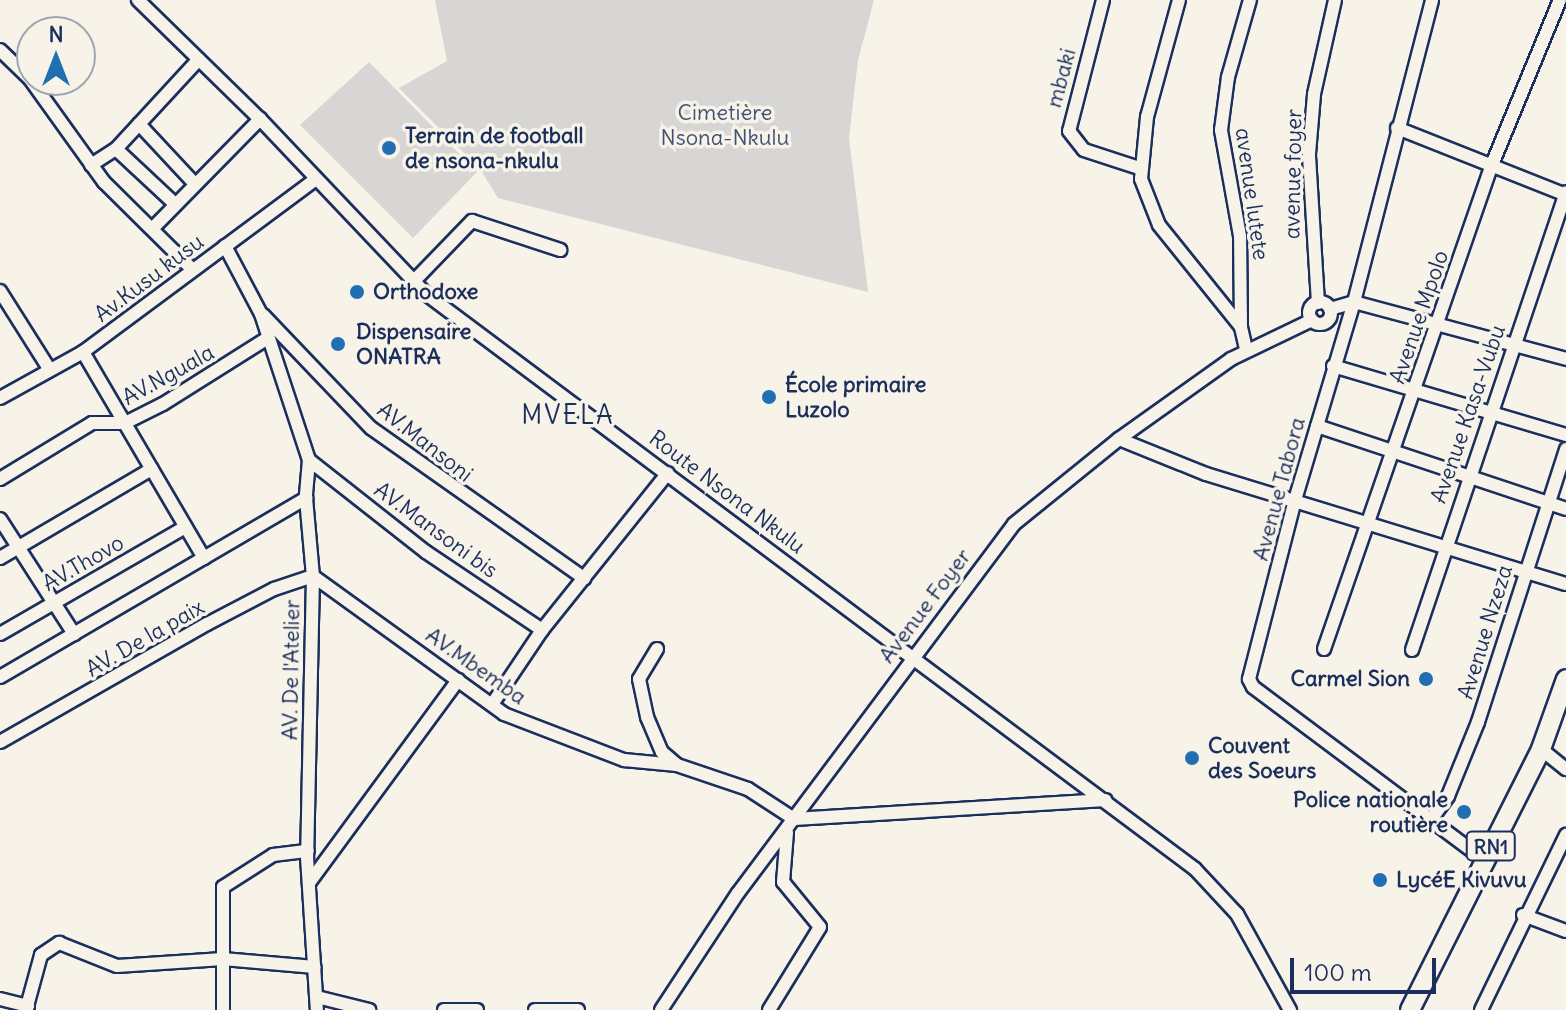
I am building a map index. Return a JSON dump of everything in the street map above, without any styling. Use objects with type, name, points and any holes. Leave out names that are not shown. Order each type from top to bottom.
[{"type":"highway","name":"RN1","points":[[1410,1010],[1483,859],[1541,749],[1566,679]]},
{"type":"street","name":"mbaki","points":[[1103,0],[1069,131],[1084,150],[1139,168]]},
{"type":"street","points":[[1179,0],[1139,168],[1159,225],[1241,327]]},
{"type":"street","name":"avenue lutete","points":[[1246,349],[1241,327],[1240,236],[1221,111],[1250,0]]},
{"type":"street","name":"avenue foyer","points":[[1318,303],[1309,154],[1314,94],[1335,0]]},
{"type":"street","name":"Avenue Tabora","points":[[1430,821],[1253,687],[1249,679],[1295,500],[1354,302],[1432,0]]},
{"type":"street","name":"Avenue Mpolo","points":[[1324,649],[1491,167],[1560,0]]},
{"type":"street","name":"Route Nsona Nkulu","points":[[142,2],[260,119],[413,282],[1105,800],[1214,887],[1260,949],[1290,1010]]},
{"type":"street","points":[[0,50],[30,79],[91,165],[192,269]]},
{"type":"street","points":[[91,165],[116,149],[199,59]]},
{"type":"street","points":[[153,228],[174,203],[260,119]]},
{"type":"street","points":[[139,124],[194,183]]},
{"type":"street","points":[[1397,128],[1566,194]]},
{"type":"street","points":[[116,149],[174,203]]},
{"type":"street","name":"Av.Kusu kusu","points":[[0,398],[83,352],[156,301],[192,269],[316,179]]},
{"type":"street","name":"Avenue Kasa-Vubu","points":[[1412,650],[1490,411],[1566,194]]},
{"type":"street","points":[[413,282],[472,221],[560,250]]},
{"type":"street","points":[[225,246],[261,314]]},
{"type":"street","points":[[0,291],[50,370]]},
{"type":"street","points":[[1312,320],[1310,310],[1318,303],[1330,309],[1354,302],[1439,321],[1566,359]]},
{"type":"street","name":"Avenue Foyer","points":[[661,1010],[912,657],[1014,524],[1119,439],[1246,349],[1312,320],[1326,322],[1330,309]]},
{"type":"street","name":"AV. De l'Atelier","points":[[261,314],[309,460],[306,498],[313,576],[308,851],[317,1003]]},
{"type":"street","name":"AV.Mansoni","points":[[261,314],[371,428],[584,578]]},
{"type":"street","name":"AV.Nguala","points":[[0,479],[92,423],[125,423],[268,338]]},
{"type":"street","points":[[83,352],[204,558]]},
{"type":"street","points":[[1333,366],[1566,435]]},
{"type":"street","points":[[1317,426],[1566,509]]},
{"type":"street","points":[[1119,439],[1206,474],[1566,584]]},
{"type":"street","name":"Avenue Nzeza","points":[[1430,821],[1453,786],[1478,722],[1566,449]]},
{"type":"street","name":"AV.Mansoni bis","points":[[309,460],[426,552],[542,630]]},
{"type":"street","points":[[0,558],[152,469]]},
{"type":"street","points":[[493,703],[542,630],[668,473]]},
{"type":"street","points":[[0,677],[306,498]]},
{"type":"street","points":[[0,519],[74,634]]},
{"type":"street","name":"AV.Thovo","points":[[0,634],[185,527]]},
{"type":"street","name":"AV.Mbemba","points":[[313,576],[493,703],[504,714],[624,760],[677,765],[748,789],[791,824]]},
{"type":"street","name":"AV. De la paix","points":[[0,742],[207,624],[274,589],[313,576]]},
{"type":"street","points":[[657,649],[639,679],[640,693],[654,738],[677,765]]},
{"type":"street","points":[[309,884],[458,680]]},
{"type":"street","points":[[1541,749],[1566,769]]},
{"type":"street","points":[[769,1010],[820,927],[783,882],[791,824],[1105,800]]},
{"type":"street","points":[[1430,821],[1483,859]]},
{"type":"street","points":[[1481,1010],[1523,915],[1566,835]]},
{"type":"street","points":[[223,1010],[225,885],[273,855],[308,851]]},
{"type":"street","points":[[1523,915],[1566,931]]},
{"type":"street","points":[[0,999],[27,1008],[41,955],[59,943],[117,966],[223,959],[315,967]]},
{"type":"street","points":[[317,1003],[369,1010]]},
{"type":"street","points":[[444,1010],[477,1010]]},
{"type":"street","points":[[535,1010],[578,1010]]},
{"type":"green space","name":"Cimetière Nsona-Nkulu","points":[[435,0],[874,0],[858,60],[849,138],[868,292],[498,198],[480,169],[399,88],[447,61]]},
{"type":"green space","name":"Terrain de football de nsona-nkulu","points":[[369,62],[477,172],[413,238],[300,125]]},
{"type":"place","name":"Terrain de football de nsona-nkulu","points":[[389,148]]},
{"type":"place","name":"Orthodoxe","points":[[357,292]]},
{"type":"place","name":"Dispensaire ONATRA","points":[[338,344]]},
{"type":"place","name":"École primaire Luzolo","points":[[769,397]]},
{"type":"place","name":"Carmel Sion","points":[[1426,679]]},
{"type":"place","name":"Couvent des Soeurs","points":[[1192,758]]},
{"type":"place","name":"Police nationale routière","points":[[1464,812]]},
{"type":"place","name":"LycéE Kivuvu","points":[[1380,880]]},
{"type":"district","name":"MVELA","points":[[568,415]]}]
